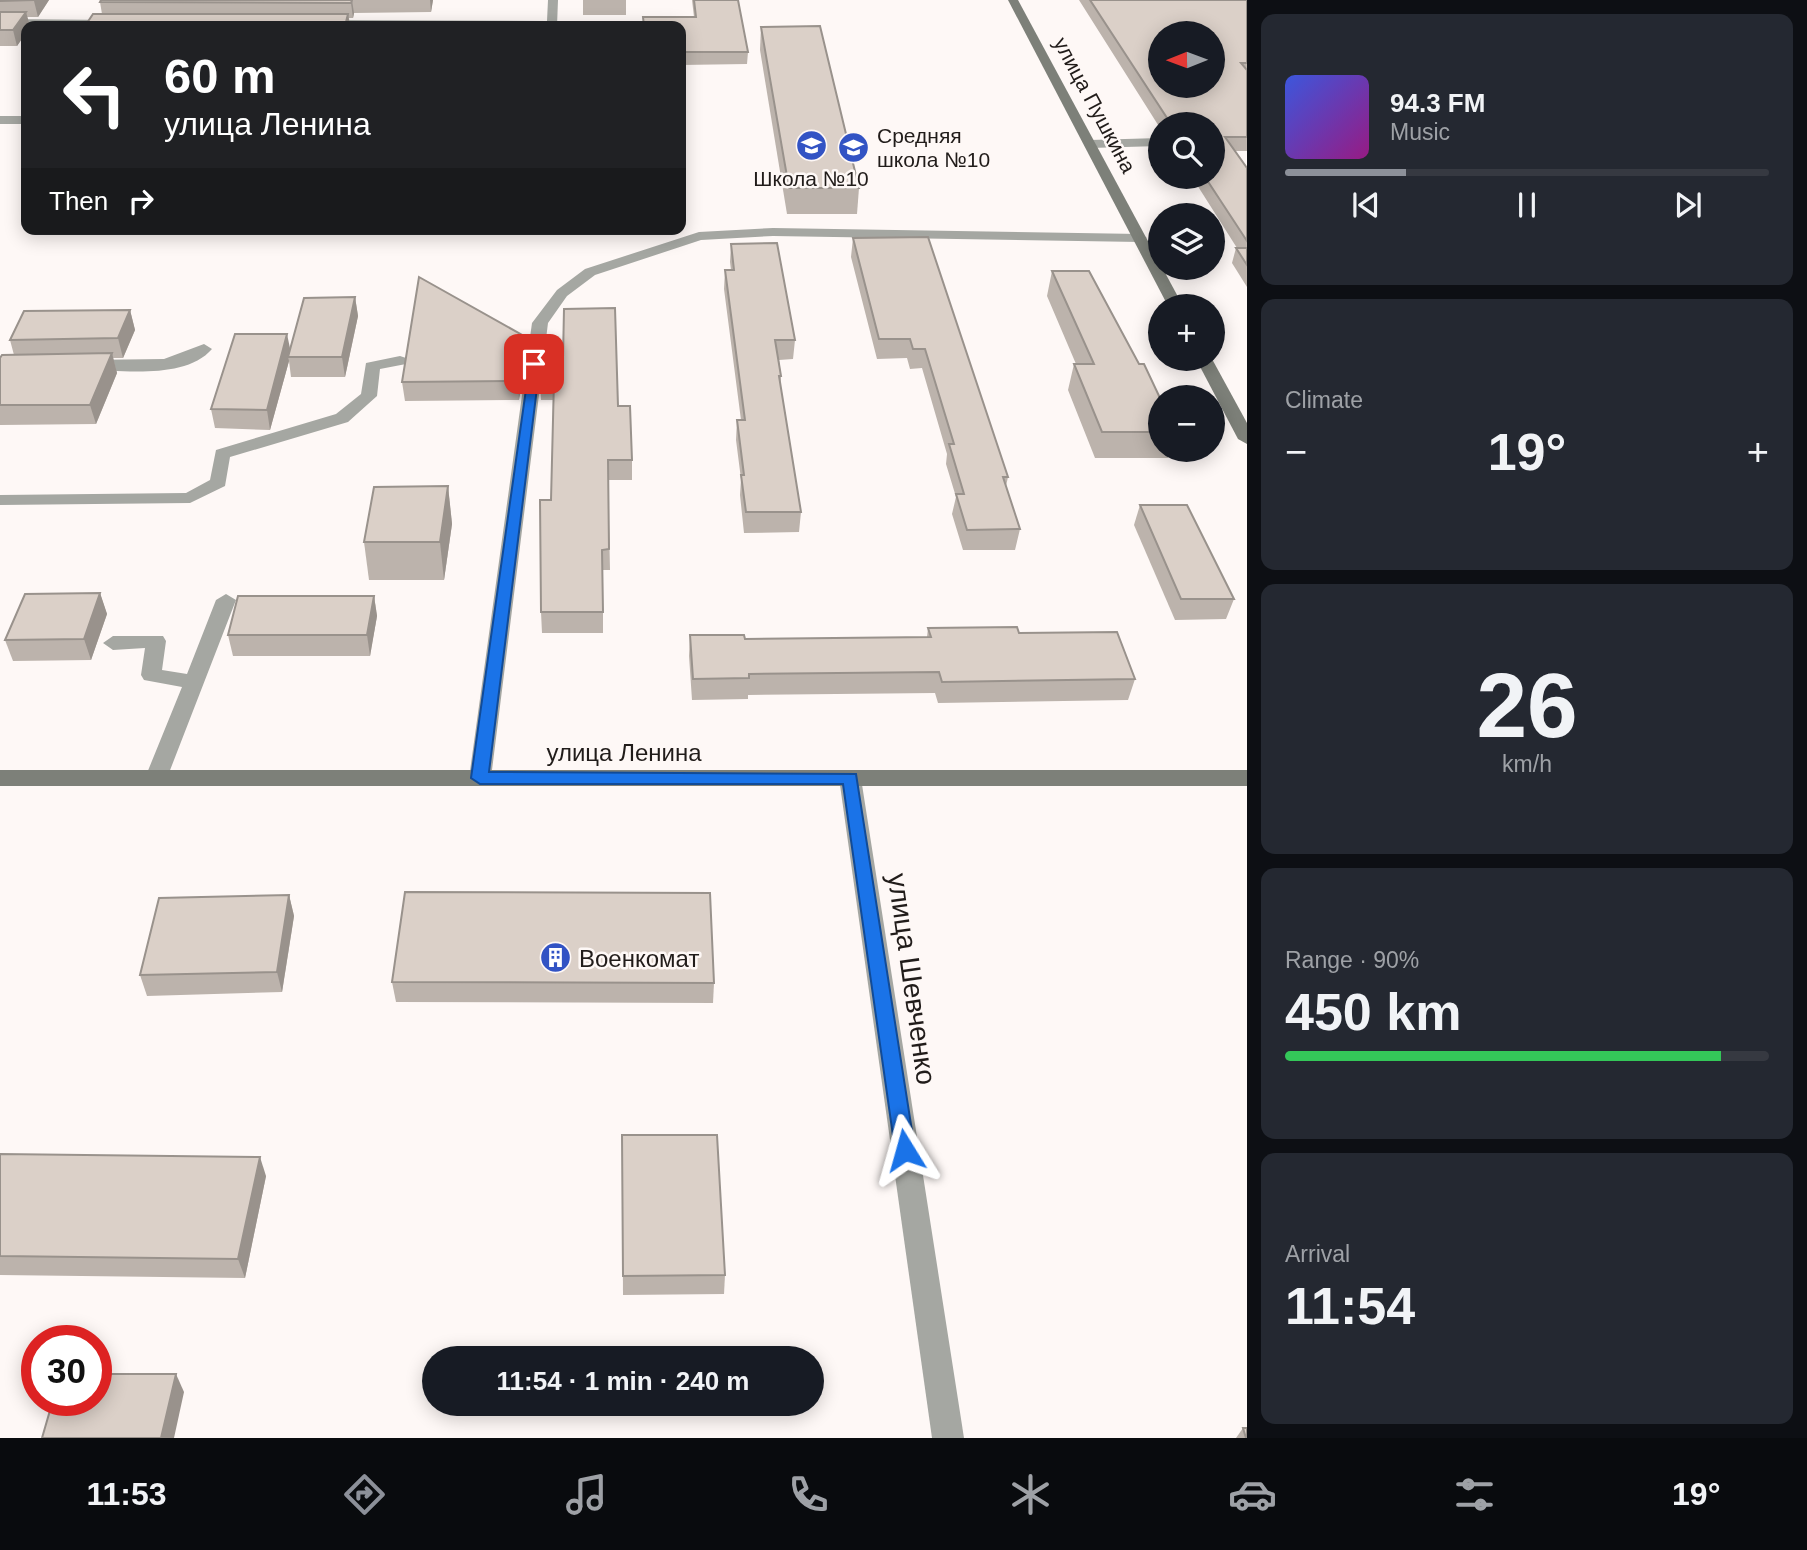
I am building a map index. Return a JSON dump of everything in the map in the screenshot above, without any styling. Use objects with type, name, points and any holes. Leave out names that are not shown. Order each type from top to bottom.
[{"type":"street","points":[[552,0],[554,21]]},
{"type":"street","name":"улица Пушкина","points":[[1013,0],[1170,294]]},
{"type":"street","points":[[0,22],[21,22]]},
{"type":"street","points":[[0,120],[21,120]]},
{"type":"street","points":[[1090,144],[1148,142]]},
{"type":"street","points":[[480,778],[540,323],[562,293],[590,272],[699,236],[773,232],[1140,238]]},
{"type":"street","points":[[73,365],[142,365],[191,359],[204,349]]},
{"type":"street","points":[[0,500],[190,498],[219,482],[222,454],[342,418],[369,396],[372,366],[400,361]]},
{"type":"street","points":[[1210,371],[1247,439]]},
{"type":"street","points":[[156,778],[226,600]]},
{"type":"street","points":[[113,643],[156,641],[151,675],[194,682]]},
{"type":"street","name":"улица Ленина","points":[[0,778],[1247,778]]},
{"type":"street","name":"улица Шевченко","points":[[850,778],[948,1438]]},
{"type":"building","points":[[352,0],[351,3],[100,2]]},
{"type":"building","points":[[694,0],[738,0],[748,52],[686,52],[686,21],[643,21],[643,17],[696,17]]},
{"type":"building","points":[[1090,0],[1247,0],[1247,63],[1241,63],[1247,70],[1247,137],[1225,137],[1225,112],[1163,112],[1154,98],[1225,98],[1225,21],[1148,21],[1148,89]]},
{"type":"building","points":[[0,12],[26,12],[13,30],[0,30]]},
{"type":"building","points":[[93,14],[348,14],[346,21],[88,21]]},
{"type":"building","points":[[820,26],[859,188],[789,188],[761,27]]},
{"type":"building","points":[[1225,137],[1247,168],[1247,241],[1225,207],[1225,203],[1222,203],[1213,189],[1225,189]]},
{"type":"building","points":[[928,237],[1008,477],[1003,477],[1020,529],[967,530],[956,494],[964,494],[949,444],[954,444],[925,349],[913,349],[910,339],[879,339],[853,238]]},
{"type":"building","points":[[777,243],[795,340],[775,340],[801,512],[746,512],[737,420],[745,420],[725,270],[734,270],[731,244]]},
{"type":"building","points":[[1236,248],[1247,248],[1247,265]]},
{"type":"building","points":[[1052,271],[1089,271],[1139,364],[1144,364],[1154,385],[1148,385],[1148,432],[1102,432],[1074,364],[1094,364]]},
{"type":"building","points":[[419,277],[524,336],[518,381],[402,382]]},
{"type":"building","points":[[355,297],[342,357],[288,357],[304,298]]},
{"type":"building","points":[[615,308],[618,406],[630,406],[632,460],[608,460],[609,549],[602,550],[603,612],[541,612],[540,500],[551,500],[554,380],[540,380],[544,348],[563,358],[564,309]]},
{"type":"building","points":[[130,310],[118,338],[10,340],[24,311]]},
{"type":"building","points":[[235,334],[287,334],[267,410],[211,409]]},
{"type":"building","points":[[112,353],[90,405],[0,405],[2,355]]},
{"type":"building","points":[[448,486],[440,542],[364,542],[374,487]]},
{"type":"building","points":[[1140,505],[1187,505],[1234,599],[1181,599]]},
{"type":"building","points":[[100,593],[84,639],[5,640],[25,594]]},
{"type":"building","points":[[238,596],[374,596],[367,635],[228,635]]},
{"type":"building","points":[[1017,627],[1019,633],[1117,632],[1135,679],[942,682],[939,672],[749,674],[749,678],[693,679],[690,635],[744,635],[745,639],[931,637],[928,628]]},
{"type":"building","name":"Военкомат","points":[[405,892],[710,893],[714,983],[392,982]]},
{"type":"building","points":[[289,895],[277,972],[140,975],[159,898]]},
{"type":"building","points":[[622,1135],[717,1135],[725,1275],[623,1276]]},
{"type":"building","points":[[0,1154],[260,1157],[238,1259],[0,1256]]},
{"type":"building","points":[[112,1374],[176,1374],[161,1438],[42,1438],[48,1416],[112,1416]]},
{"type":"place","name":"Школа №10","points":[[811,146]]},
{"type":"place","name":"Средняя школа №10","points":[[854,147]]},
{"type":"place","name":"Военкомат","points":[[556,958]]},
{"type":"route","points":[[534,364],[480,778],[850,778],[905,1150]]}]
